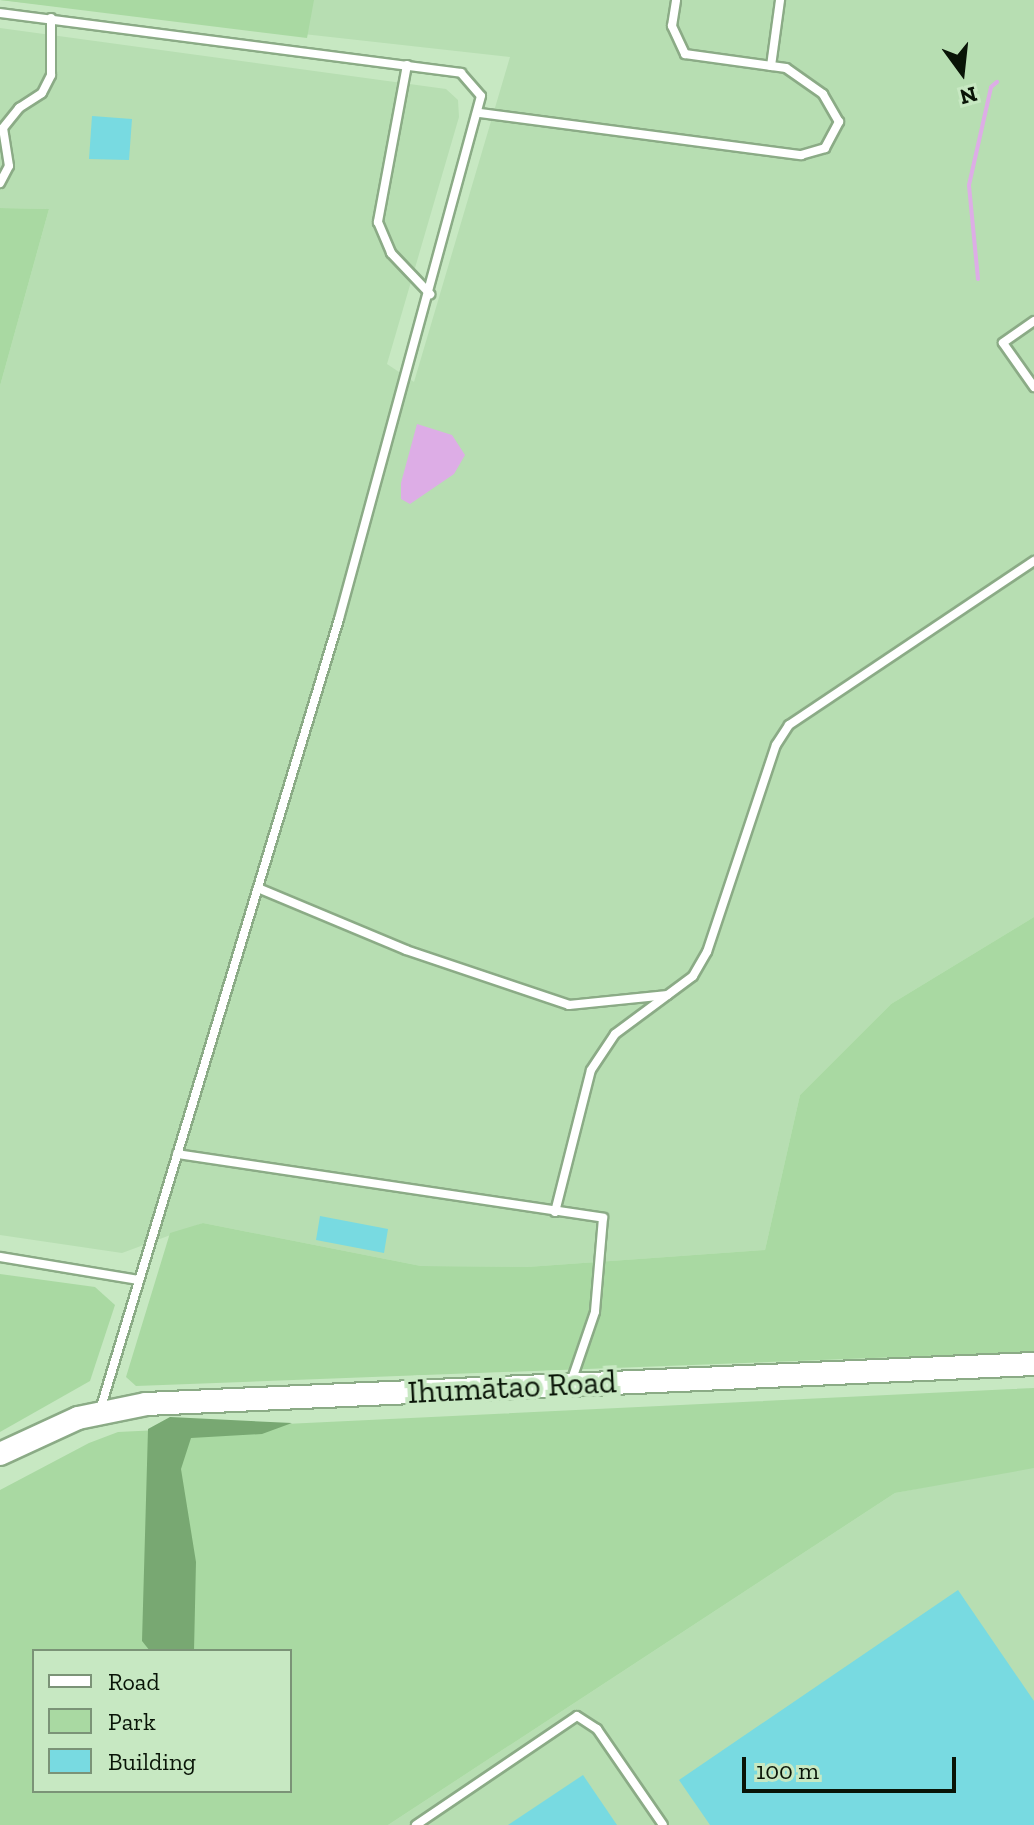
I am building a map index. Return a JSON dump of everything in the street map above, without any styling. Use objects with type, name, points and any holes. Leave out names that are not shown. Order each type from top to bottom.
[{"type":"street","name":"Ihumātao Road","points":[[0,1454],[35,1435],[100,1412],[146,1404],[1034,1364]]},
{"type":"lane","points":[[480,113],[801,155],[825,148],[839,122],[823,94],[786,68],[685,54],[672,26],[676,0]]},
{"type":"lane","points":[[771,66],[780,0]]},
{"type":"lane","points":[[0,13],[461,73],[481,96],[480,113],[430,294],[258,888],[100,1412]]},
{"type":"lane","points":[[0,183],[9,166],[3,128],[19,108],[42,93],[51,75],[51,18]]},
{"type":"lane","points":[[407,65],[378,222],[391,253],[430,294]]},
{"type":"lane","points":[[1034,321],[1003,343],[1034,387]]},
{"type":"lane","points":[[555,1212],[591,1070],[615,1034],[693,976],[707,952],[776,745],[789,725],[1034,561]]},
{"type":"lane","points":[[258,888],[406,950],[569,1005],[626,1003],[671,994]]},
{"type":"lane","points":[[177,1154],[603,1218],[595,1312],[570,1385]]},
{"type":"lane","points":[[0,1257],[139,1280]]},
{"type":"lane","points":[[416,1825],[577,1716],[597,1729],[663,1825]]},
{"type":"shaded area","points":[[0,0],[1034,0],[1034,917],[891,1004],[800,1095],[765,1250],[527,1267],[421,1266],[203,1223],[122,1253],[0,1235],[0,386],[49,209],[0,208],[0,28],[446,89],[458,100],[459,117],[387,364],[414,382],[510,57]]},
{"type":"shaded area","points":[[417,424],[452,435],[465,455],[454,474],[410,504],[401,499],[401,483]]},
{"type":"shaded area","points":[[170,1417],[292,1423],[262,1434],[191,1438],[181,1469],[196,1562],[194,1649],[148,1649],[142,1641],[148,1429]]},
{"type":"shaded area","points":[[1034,1466],[1034,1825],[388,1825],[895,1493]]},
{"type":"green space","points":[[0,0],[314,0],[307,38]]},
{"type":"green space","points":[[0,208],[49,209],[0,386]]},
{"type":"green space","points":[[1034,917],[1034,1352],[136,1386],[126,1377],[170,1233],[203,1223],[421,1266],[527,1267],[765,1250],[800,1095],[891,1004]]},
{"type":"green space","points":[[0,1274],[95,1287],[115,1305],[90,1381],[0,1432]]},
{"type":"green space","points":[[1034,1388],[1034,1468],[895,1493],[388,1825],[0,1825],[0,1490],[89,1443],[118,1432]]},
{"type":"building","points":[[92,116],[132,119],[129,160],[89,159]]},
{"type":"building","points":[[320,1216],[388,1229],[384,1253],[316,1240]]},
{"type":"building","points":[[958,1590],[1034,1701],[1034,1825],[710,1825],[679,1780]]},
{"type":"building","points":[[583,1775],[617,1825],[508,1825]]},
{"type":"waterway","points":[[978,279],[969,185],[991,87],[997,82]]}]
